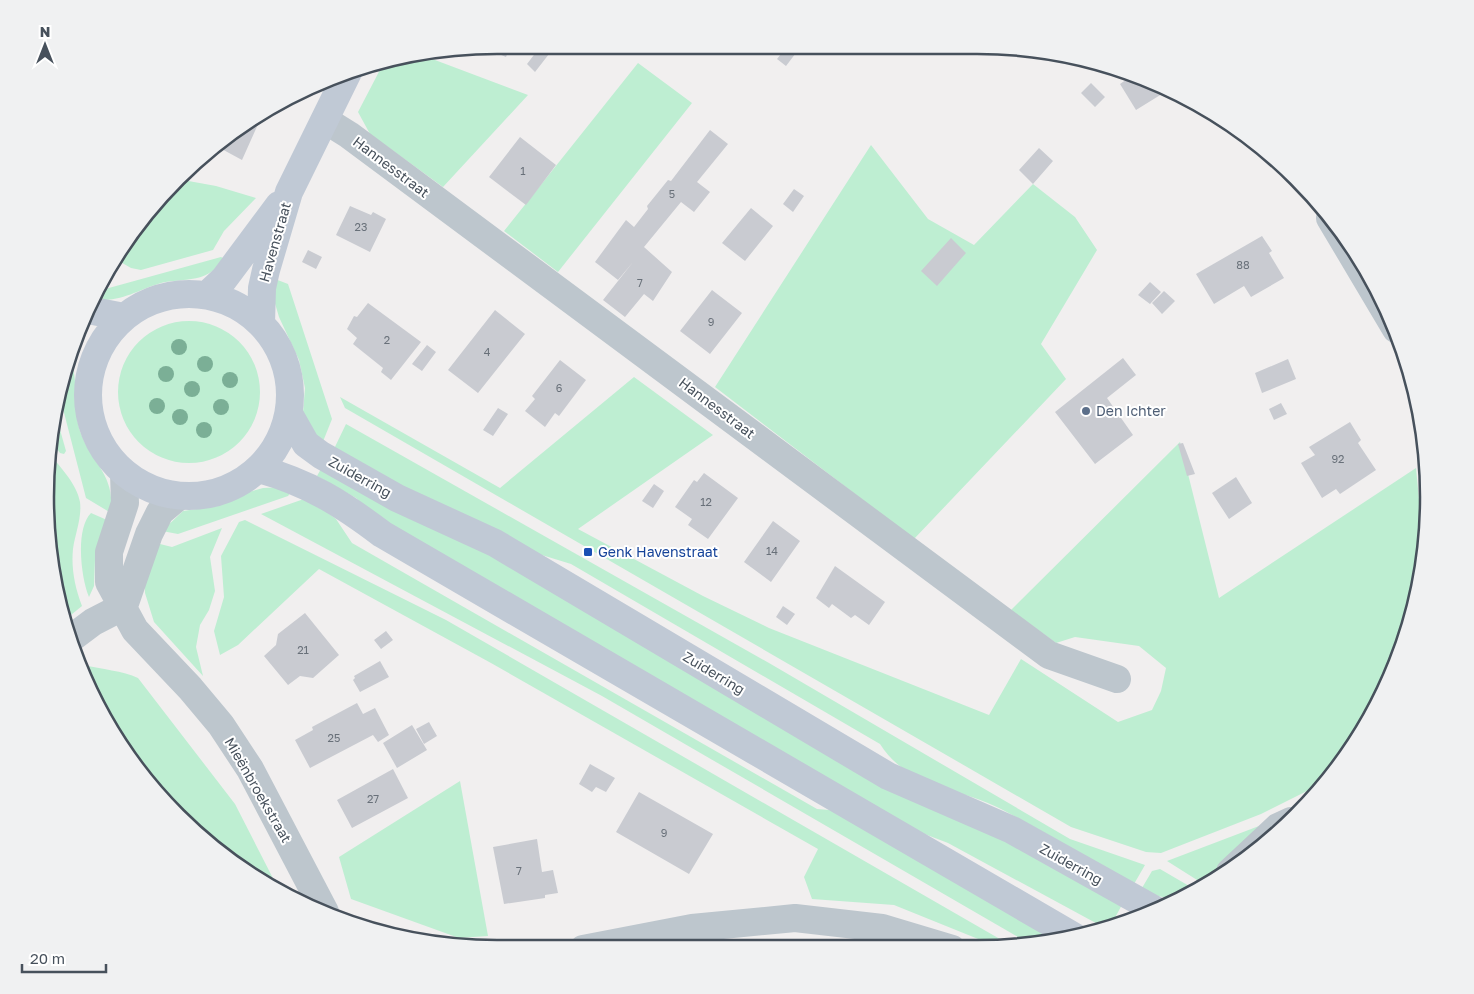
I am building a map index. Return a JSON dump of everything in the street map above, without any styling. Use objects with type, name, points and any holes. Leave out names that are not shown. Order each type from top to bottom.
[{"type":"main road","name":"Havenstraat","points":[[261,324],[262,288],[289,192],[345,81]]},
{"type":"main road","name":"Havenstraat","points":[[208,294],[224,278],[289,192]]},
{"type":"main road","points":[[183,293],[208,294],[242,308],[261,324],[276,342],[286,364],[291,390],[289,414],[282,436],[272,453],[259,468],[232,487],[210,494],[179,496],[142,485],[124,473],[102,448],[92,425],[87,400],[90,371],[104,338],[124,317],[138,306],[160,297],[183,293]]},
{"type":"main road","points":[[94,311],[124,317]]},
{"type":"main road","points":[[79,349],[90,371]]},
{"type":"main road","name":"Zuiderring","points":[[289,414],[306,444],[321,455],[397,498],[495,543],[888,776],[1012,830],[1148,907]]},
{"type":"main road","points":[[259,468],[298,482],[340,503],[382,534],[1065,931]]},
{"type":"street","name":"Hannesstraat","points":[[325,120],[349,135],[1049,655],[1117,679]]},
{"type":"street","name":"Mieënbroekstraat","points":[[124,473],[124,503],[109,552],[108,582],[124,606],[135,630],[190,688],[221,726],[250,769],[321,904]]},
{"type":"street","points":[[76,635],[93,622],[124,606],[149,534],[160,512],[179,496]]},
{"type":"street","points":[[630,940],[692,928],[795,918],[882,928],[922,940]]},
{"type":"green space","points":[[432,59],[528,95],[443,187],[370,134],[358,112],[380,70]]},
{"type":"green space","points":[[638,63],[692,103],[558,272],[504,231]]},
{"type":"green space","points":[[871,145],[928,219],[974,245],[1033,184],[1075,217],[1097,250],[1041,344],[1066,379],[914,539],[715,387]]},
{"type":"green space","points":[[187,181],[216,186],[256,198],[224,231],[213,250],[141,270],[131,268],[121,262],[128,251],[145,227]]},
{"type":"green space","points":[[221,257],[225,259],[211,272],[193,279],[161,283],[120,298],[100,300],[106,289]]},
{"type":"green space","points":[[275,279],[288,284],[332,419],[322,444],[310,428],[303,412],[305,388],[299,360],[279,317],[274,300]]},
{"type":"green space","points":[[189,321],[203,322],[216,326],[240,341],[255,365],[259,378],[259,406],[255,419],[240,443],[216,458],[203,462],[189,463],[175,462],[162,458],[138,443],[123,419],[119,406],[118,392],[119,378],[123,365],[138,341],[162,326],[175,322]]},
{"type":"green space","points":[[73,369],[80,431],[110,488],[111,513],[86,498],[63,408]]},
{"type":"green space","points":[[634,377],[713,435],[578,529],[703,596],[769,628],[989,715],[1021,659],[1118,722],[1152,710],[1161,691],[1166,668],[1139,646],[1075,637],[1056,643],[1011,610],[1180,442],[1219,598],[1416,468],[1420,506],[1412,583],[1397,639],[1375,693],[1361,719],[1329,767],[1309,790],[1261,814],[1161,853],[1146,852],[1071,827],[345,408],[340,397],[500,488]]},
{"type":"green space","points":[[346,424],[769,663],[1070,839],[1145,865],[1134,884],[1001,809],[919,778],[891,759],[880,744],[571,564],[519,548],[333,451]]},
{"type":"green space","points":[[60,428],[66,451],[64,454],[60,453],[57,449]]},
{"type":"green space","points":[[56,461],[72,482],[80,502],[80,514],[73,549],[73,571],[82,606],[70,616],[62,583],[55,526]]},
{"type":"green space","points":[[322,467],[451,531],[1124,901],[1115,918],[1097,924],[948,843],[914,830],[388,526],[356,498],[317,476]]},
{"type":"green space","points":[[283,487],[292,491],[288,496],[178,534],[162,531],[183,511],[218,506],[242,494],[263,488]]},
{"type":"green space","points":[[306,496],[336,519],[352,543],[817,809],[842,811],[1054,933],[1019,938],[602,696],[261,514],[301,500]]},
{"type":"green space","points":[[91,513],[107,520],[95,560],[94,586],[89,597],[82,566],[81,542],[86,520]]},
{"type":"green space","points":[[245,520],[446,620],[1000,939],[980,940],[894,905],[812,899],[804,877],[818,849],[491,663],[319,569],[238,645],[220,655],[214,631],[224,597],[221,556],[239,522]]},
{"type":"green space","points":[[222,528],[210,557],[215,591],[209,610],[200,625],[196,647],[203,676],[154,622],[145,593],[144,570],[156,543],[172,547]]},
{"type":"green space","points":[[86,665],[138,678],[235,804],[274,880],[227,849],[164,789],[128,743],[99,693]]},
{"type":"green space","points":[[460,781],[488,936],[459,938],[351,899],[339,857]]},
{"type":"green space","points":[[1259,826],[1222,867],[1199,881],[1167,861]]},
{"type":"green space","points":[[1160,869],[1189,886],[1167,898],[1156,895],[1142,888],[1152,871]]},
{"type":"building","points":[[535,54],[549,54],[535,72],[527,64]]},
{"type":"building","points":[[781,54],[795,54],[786,66],[777,59]]},
{"type":"building","points":[[1126,80],[1162,94],[1136,110],[1120,84]]},
{"type":"building","points":[[1091,83],[1105,97],[1095,107],[1081,93]]},
{"type":"building","points":[[258,123],[242,160],[222,149]]},
{"type":"building","points":[[710,130],[728,144],[697,182],[710,192],[694,212],[681,202],[644,247],[672,272],[653,301],[644,294],[625,317],[603,300],[633,262],[618,280],[595,262],[626,220],[634,227],[648,209],[647,206],[668,180],[671,181]]},
{"type":"building","points":[[520,137],[556,165],[526,205],[489,177]]},
{"type":"building","points":[[1039,148],[1053,161],[1033,184],[1019,170]]},
{"type":"building","points":[[794,189],[804,196],[793,212],[783,204]]},
{"type":"building","points":[[350,206],[371,215],[373,212],[386,219],[370,252],[336,235]]},
{"type":"building","points":[[751,208],[773,226],[745,261],[722,243]]},
{"type":"building","points":[[1262,236],[1272,251],[1269,253],[1284,278],[1251,297],[1244,286],[1214,304],[1196,274]]},
{"type":"building","points":[[951,238],[966,253],[937,286],[921,271]]},
{"type":"building","points":[[308,250],[322,257],[316,269],[302,262]]},
{"type":"building","points":[[1150,282],[1161,292],[1150,304],[1138,295]]},
{"type":"building","points":[[712,290],[742,313],[710,354],[680,331]]},
{"type":"building","points":[[1164,291],[1175,301],[1162,314],[1152,303]]},
{"type":"building","points":[[368,303],[421,342],[391,380],[381,372],[383,368],[353,344],[357,338],[347,329],[354,316],[357,317]]},
{"type":"building","points":[[495,310],[525,334],[478,393],[448,370]]},
{"type":"building","points":[[427,345],[436,352],[422,371],[412,364]]},
{"type":"building","name":"Den Ichter","points":[[1123,358],[1136,375],[1107,398],[1133,435],[1095,464],[1055,412]]},
{"type":"building","points":[[1288,359],[1296,379],[1262,393],[1255,373]]},
{"type":"building","points":[[560,360],[586,380],[559,416],[555,413],[545,427],[525,411],[535,399],[532,396]]},
{"type":"building","points":[[1281,403],[1287,414],[1274,420],[1269,409]]},
{"type":"building","points":[[498,408],[508,414],[493,436],[483,430]]},
{"type":"building","points":[[1350,422],[1361,440],[1358,443],[1376,470],[1340,494],[1336,489],[1322,498],[1301,463],[1315,455],[1309,447]]},
{"type":"building","points":[[1183,443],[1195,474],[1187,476],[1178,444]]},
{"type":"building","points":[[704,473],[738,498],[708,539],[688,525],[692,519],[675,507],[694,480],[697,482]]},
{"type":"building","points":[[1236,477],[1252,503],[1229,519],[1212,493]]},
{"type":"building","points":[[654,484],[664,491],[653,508],[642,501]]},
{"type":"building","points":[[773,521],[800,541],[771,582],[744,562]]},
{"type":"building","points":[[835,566],[885,602],[869,625],[855,615],[851,618],[832,604],[829,608],[816,598]]},
{"type":"building","points":[[783,606],[795,614],[787,625],[776,617]]},
{"type":"building","points":[[305,613],[339,655],[313,678],[300,676],[288,685],[264,656],[276,645],[278,634]]},
{"type":"building","points":[[386,631],[393,640],[381,649],[374,640]]},
{"type":"building","points":[[380,661],[389,677],[360,692],[353,680],[354,676]]},
{"type":"building","points":[[357,703],[363,714],[375,708],[389,735],[378,742],[373,735],[310,768],[295,740],[313,730],[312,727]]},
{"type":"building","points":[[429,722],[437,736],[424,744],[416,729]]},
{"type":"building","points":[[412,725],[427,750],[397,768],[383,743]]},
{"type":"building","points":[[590,764],[615,778],[606,792],[596,787],[592,792],[579,784]]},
{"type":"building","points":[[393,769],[408,798],[352,828],[337,800]]},
{"type":"building","points":[[639,792],[713,834],[689,874],[616,832]]},
{"type":"building","points":[[537,839],[542,872],[553,870],[558,893],[545,895],[545,898],[504,904],[493,847]]},
{"type":"place","name":"Den Ichter","points":[[1086,411]]},
{"type":"place","name":"Genk Havenstraat","points":[[588,552]]}]
